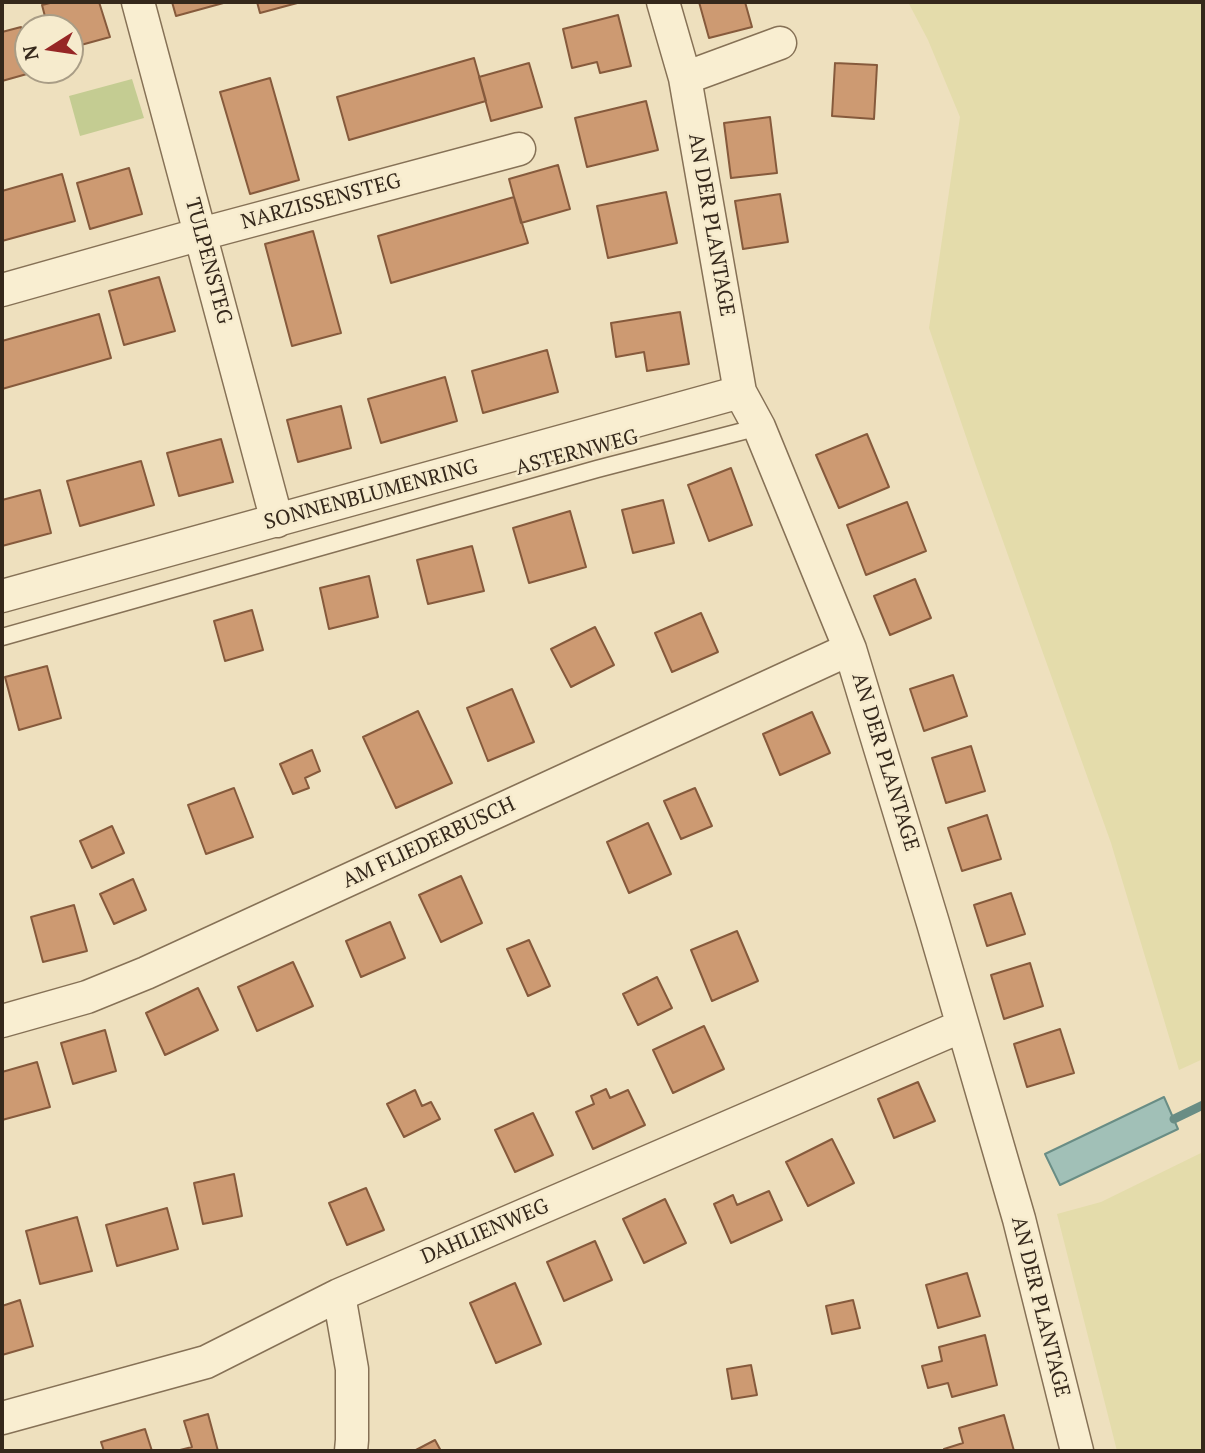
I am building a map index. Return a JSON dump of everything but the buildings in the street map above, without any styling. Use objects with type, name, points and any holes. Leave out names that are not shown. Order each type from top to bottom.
[{"type":"street","name":"TULPENSTEG","points":[[138,2],[277,521]]},
{"type":"street","name":"AN DER PLANTAGE","points":[[663,2],[685,78],[740,393],[759,427],[850,649],[904,822],[1019,1219],[1077,1451]]},
{"type":"street","points":[[685,78],[780,43]]},
{"type":"street","name":"NARZISSENSTEG","points":[[2,290],[519,149]]},
{"type":"street","name":"SONNENBLUMENRING","points":[[2,596],[740,393]]},
{"type":"street","name":"AM FLIEDERBUSCH","points":[[2,1021],[87,998],[146,973],[850,649]]},
{"type":"street","name":"DAHLIENWEG","points":[[2,1418],[206,1362],[339,1295],[962,1026]]},
{"type":"street","points":[[339,1295],[352,1369],[351,1451]]},
{"type":"lane","name":"ASTERNWEG","points":[[2,637],[597,469],[759,427]]},
{"type":"shaded area","points":[[908,2],[1203,2],[1203,1059],[1179,1070],[1111,843],[929,328],[960,117],[928,40]]},
{"type":"shaded area","points":[[1203,1152],[1203,1451],[1117,1451],[1057,1214],[1101,1202]]},
{"type":"green space","points":[[132,79],[144,118],[80,136],[69,96]]},
{"type":"water","points":[[1164,1097],[1178,1129],[1060,1185],[1045,1154]]},
{"type":"waterway","points":[[1174,1119],[1203,1105]]}]
